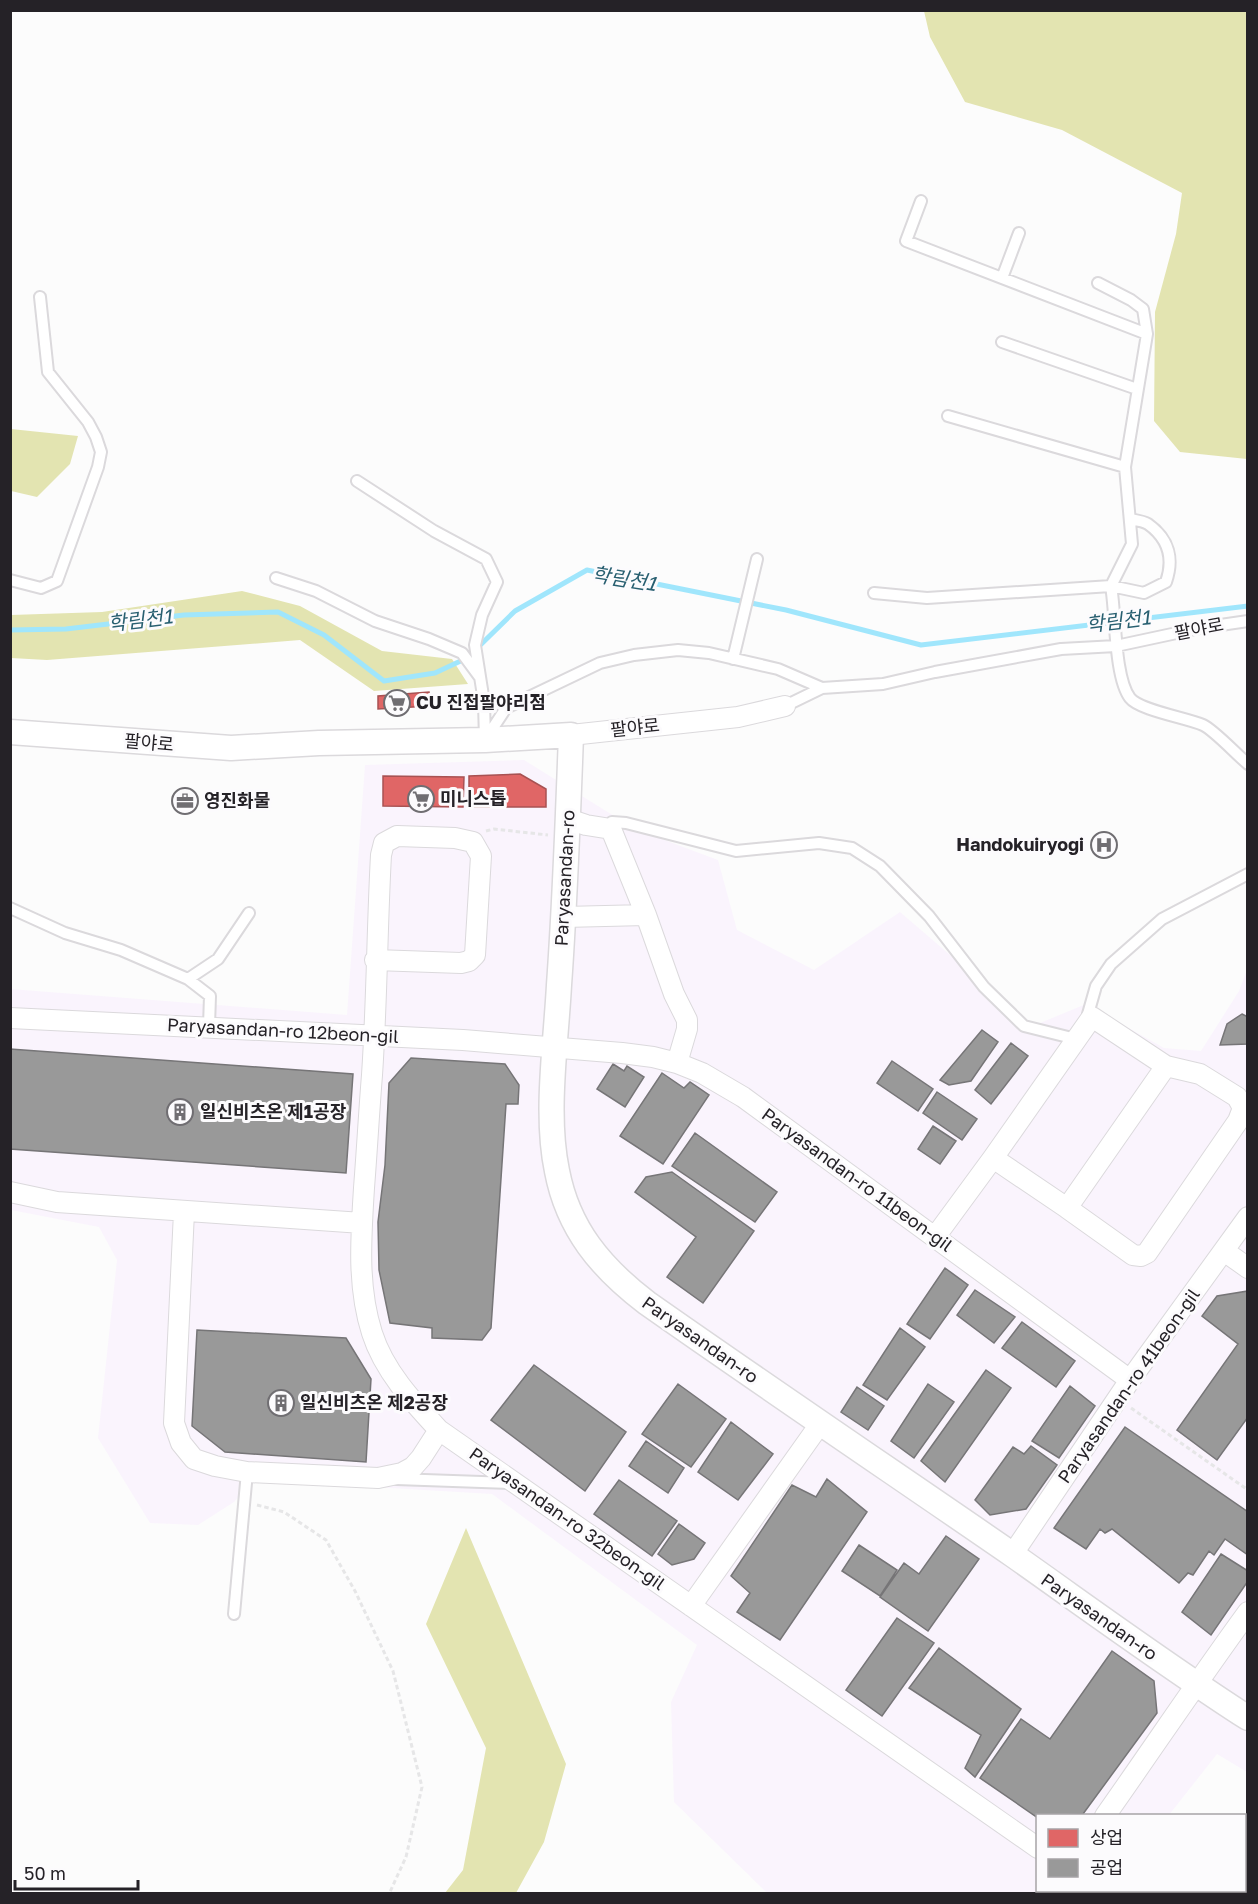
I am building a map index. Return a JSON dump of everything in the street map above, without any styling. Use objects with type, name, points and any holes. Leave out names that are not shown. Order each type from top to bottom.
[{"type":"street","name":"팔야로","points":[[10,732],[231,748],[319,743],[485,740],[571,735],[738,717],[785,706]]},
{"type":"street","name":"Paryasandan-ro","points":[[571,735],[564,917],[551,1131],[557,1173],[568,1207],[582,1237],[620,1283],[1195,1684],[1248,1718]]},
{"type":"street","points":[[568,828],[586,825],[611,829],[646,915],[674,994],[687,1020],[687,1029],[677,1063]]},
{"type":"street","name":"Paryasandan-ro 32beon-gil","points":[[455,838],[397,837],[384,843],[381,855],[375,960],[374,1036],[360,1266],[372,1335],[388,1367],[409,1397],[439,1430],[1036,1847]]},
{"type":"street","points":[[375,960],[461,963],[469,961],[475,955],[481,856],[473,842],[455,838]]},
{"type":"street","points":[[564,917],[646,915]]},
{"type":"street","points":[[935,1237],[1092,1017],[1166,1066],[1200,1074],[1237,1097],[1243,1108],[1238,1121],[1159,1236],[1147,1253],[1141,1256],[1133,1255],[993,1158]]},
{"type":"street","name":"Paryasandan-ro 12beon-gil","points":[[10,1018],[209,1026],[463,1040],[555,1048]]},
{"type":"street","name":"Paryasandan-ro 11beon-gil","points":[[555,1048],[653,1057],[702,1073],[743,1097],[1130,1380]]},
{"type":"street","points":[[1067,1208],[1166,1066]]},
{"type":"street","points":[[10,1192],[57,1202],[362,1223]]},
{"type":"street","points":[[184,1212],[174,1423],[182,1443],[194,1459],[247,1472],[378,1478],[402,1473],[412,1467],[421,1458],[439,1430]]},
{"type":"street","name":"Paryasandan-ro 41beon-gil","points":[[1012,1555],[1130,1380],[1248,1217]]},
{"type":"street","points":[[1224,1251],[1248,1268]]},
{"type":"street","points":[[691,1606],[820,1424]]},
{"type":"street","points":[[1106,1814],[1157,1743],[1195,1684],[1248,1612]]},
{"type":"lane","points":[[921,201],[906,241],[1147,334]]},
{"type":"lane","points":[[1002,278],[1019,233]]},
{"type":"lane","points":[[1098,283],[1143,309],[1147,334],[1125,467],[1132,544],[1111,586],[1116,641],[1125,689],[1131,700],[1205,725],[1248,764]]},
{"type":"lane","points":[[10,580],[41,588],[57,581],[98,468],[101,452],[88,422],[48,372],[40,297]]},
{"type":"lane","points":[[1002,342],[1137,389]]},
{"type":"lane","points":[[948,416],[1125,467]]},
{"type":"lane","points":[[357,481],[434,531],[486,559],[497,582],[482,615],[475,645],[484,702],[485,740]]},
{"type":"lane","points":[[874,593],[927,598],[1111,586],[1144,593],[1166,582],[1171,568],[1168,545],[1147,524],[1130,519]]},
{"type":"lane","points":[[733,659],[757,558]]},
{"type":"lane","points":[[276,578],[316,591],[375,621],[462,653],[480,676]]},
{"type":"lane","name":"팔야로","points":[[785,706],[822,688],[883,684],[1061,649],[1248,621]]},
{"type":"lane","points":[[485,740],[506,708],[600,663],[634,655],[678,650],[709,653],[778,669],[822,688]]},
{"type":"lane","points":[[611,829],[612,822],[626,823],[736,851],[819,843],[852,848],[880,866],[929,916],[984,987],[1024,1026],[1076,1039]]},
{"type":"lane","points":[[1092,1017],[1088,1014],[1096,986],[1111,964],[1162,919],[1248,874]]},
{"type":"lane","points":[[10,908],[65,933],[121,950],[188,980],[210,996],[209,1026]]},
{"type":"lane","points":[[188,980],[218,959],[249,913]]},
{"type":"lane","points":[[234,1614],[247,1472]]},
{"type":"lane","points":[[378,1478],[515,1483]]},
{"type":"path","points":[[455,838],[494,829],[568,828]]},
{"type":"path","points":[[1118,1399],[1248,1490]]},
{"type":"path","points":[[244,1502],[285,1512],[326,1540],[355,1591],[393,1671],[422,1787],[406,1857],[389,1893]]},
{"type":"shaded area","points":[[524,760],[635,829],[718,860],[737,930],[814,970],[900,912],[1033,1026],[1086,1004],[1164,1048],[1201,1051],[1239,991],[1247,970],[1247,1772],[1217,1754],[1170,1814],[1036,1814],[1036,1892],[1146,1893],[767,1893],[674,1802],[671,1702],[697,1645],[492,1494],[253,1480],[234,1502],[198,1525],[150,1523],[98,1438],[117,1260],[99,1227],[11,1210],[10,989],[347,1015],[365,765]]},
{"type":"green space","points":[[924,11],[1247,11],[1247,459],[1180,452],[1154,421],[1155,312],[1176,234],[1182,193],[1062,130],[965,102],[930,37]]},
{"type":"green space","points":[[11,429],[78,436],[70,464],[37,497],[11,491]]},
{"type":"green space","points":[[242,591],[300,606],[382,651],[452,659],[468,684],[374,691],[300,640],[47,660],[11,658],[11,615],[102,612]]},
{"type":"green space","points":[[466,1528],[566,1764],[544,1842],[516,1893],[445,1893],[463,1870],[486,1748],[426,1624]]},
{"type":"building: 상업","points":[[429,692],[430,706],[378,709],[378,696]]},
{"type":"building: 상업","points":[[520,774],[546,789],[546,807],[469,807],[469,776]]},
{"type":"building: 상업","points":[[383,776],[464,777],[463,807],[383,806]]},
{"type":"building: 공업","points":[[1242,1014],[1248,1017],[1248,1044],[1220,1045],[1227,1024]]},
{"type":"building: 공업","points":[[982,1030],[998,1042],[971,1081],[949,1085],[940,1080]]},
{"type":"building: 공업","points":[[1011,1043],[1028,1056],[991,1104],[975,1090]]},
{"type":"building: 공업","name":"일신비츠온 제1공장","points":[[10,1049],[353,1074],[346,1173],[10,1149]]},
{"type":"building: 공업","points":[[411,1058],[505,1064],[519,1085],[518,1104],[506,1104],[491,1328],[482,1340],[432,1338],[432,1328],[390,1323],[379,1270],[378,1222],[385,1165],[389,1083]]},
{"type":"building: 공업","points":[[892,1061],[933,1089],[918,1111],[877,1083]]},
{"type":"building: 공업","points":[[613,1064],[624,1071],[627,1066],[644,1077],[625,1107],[597,1089]]},
{"type":"building: 공업","points":[[662,1073],[684,1088],[690,1082],[709,1095],[663,1164],[620,1136]]},
{"type":"building: 공업","points":[[937,1092],[977,1119],[962,1140],[923,1113]]},
{"type":"building: 공업","points":[[933,1126],[956,1141],[940,1164],[918,1149]]},
{"type":"building: 공업","points":[[695,1133],[777,1192],[755,1222],[672,1166]]},
{"type":"building: 공업","points":[[672,1172],[754,1231],[703,1303],[667,1277],[696,1237],[635,1192],[646,1177]]},
{"type":"building: 공업","points":[[945,1268],[968,1285],[930,1339],[907,1324]]},
{"type":"building: 공업","points":[[975,1290],[1015,1317],[994,1343],[957,1315]]},
{"type":"building: 공업","points":[[1248,1291],[1248,1417],[1217,1460],[1177,1430],[1238,1344],[1202,1316],[1217,1296]]},
{"type":"building: 공업","points":[[1022,1322],[1075,1361],[1056,1387],[1002,1348]]},
{"type":"building: 공업","points":[[900,1328],[925,1347],[887,1400],[863,1385]]},
{"type":"building: 공업","name":"일신비츠온 제2공장","points":[[197,1330],[346,1338],[371,1379],[366,1462],[225,1452],[192,1426]]},
{"type":"building: 공업","points":[[534,1365],[626,1432],[585,1491],[491,1420]]},
{"type":"building: 공업","points":[[986,1370],[1011,1388],[945,1482],[921,1461]]},
{"type":"building: 공업","points":[[678,1384],[726,1419],[691,1467],[642,1434]]},
{"type":"building: 공업","points":[[928,1384],[954,1402],[914,1458],[891,1441]]},
{"type":"building: 공업","points":[[1070,1386],[1095,1406],[1059,1458],[1032,1441]]},
{"type":"building: 공업","points":[[857,1387],[884,1406],[868,1430],[841,1412]]},
{"type":"building: 공업","points":[[731,1422],[773,1454],[738,1500],[698,1472]]},
{"type":"building: 공업","points":[[1125,1427],[1248,1512],[1248,1555],[1225,1539],[1214,1555],[1209,1551],[1193,1575],[1188,1573],[1179,1583],[1112,1529],[1105,1533],[1100,1529],[1086,1549],[1054,1528]]},
{"type":"building: 공업","points":[[646,1441],[684,1468],[668,1493],[629,1466]]},
{"type":"building: 공업","points":[[1031,1446],[1057,1465],[1026,1509],[990,1515],[975,1500],[1013,1447],[1024,1454]]},
{"type":"building: 공업","points":[[827,1479],[867,1512],[780,1640],[737,1612],[750,1593],[731,1576],[792,1485],[816,1497]]},
{"type":"building: 공업","points":[[619,1480],[677,1521],[652,1556],[594,1514]]},
{"type":"building: 공업","points":[[679,1524],[705,1543],[694,1559],[672,1565],[658,1554]]},
{"type":"building: 공업","points":[[946,1536],[979,1559],[928,1631],[880,1597],[904,1563],[919,1574]]},
{"type":"building: 공업","points":[[859,1545],[897,1570],[880,1596],[842,1571]]},
{"type":"building: 공업","points":[[1221,1554],[1248,1571],[1248,1581],[1211,1635],[1182,1612]]},
{"type":"building: 공업","points":[[897,1618],[934,1643],[882,1716],[846,1690]]},
{"type":"building: 공업","points":[[939,1648],[1021,1709],[975,1777],[965,1768],[981,1735],[909,1688]]},
{"type":"building: 공업","points":[[1112,1651],[1154,1681],[1157,1713],[1083,1814],[1036,1814],[1036,1817],[980,1778],[1021,1719],[1050,1739]]},
{"type":"waterway","name":"학림천1","points":[[10,630],[66,629],[184,615],[278,612],[324,635],[384,681],[435,673],[467,658],[515,611],[587,570],[786,610],[921,645],[1248,606]]},
{"type":"place","name":"CU 진접팔야리점","points":[[397,703]]},
{"type":"place","name":"미니스톱","points":[[421,799]]},
{"type":"place","name":"영진화물","points":[[185,801]]},
{"type":"place","name":"Handokuiryogi","points":[[1104,845]]},
{"type":"place","name":"일신비츠온 제1공장","points":[[180,1112]]},
{"type":"place","name":"일신비츠온 제2공장","points":[[281,1403]]}]
